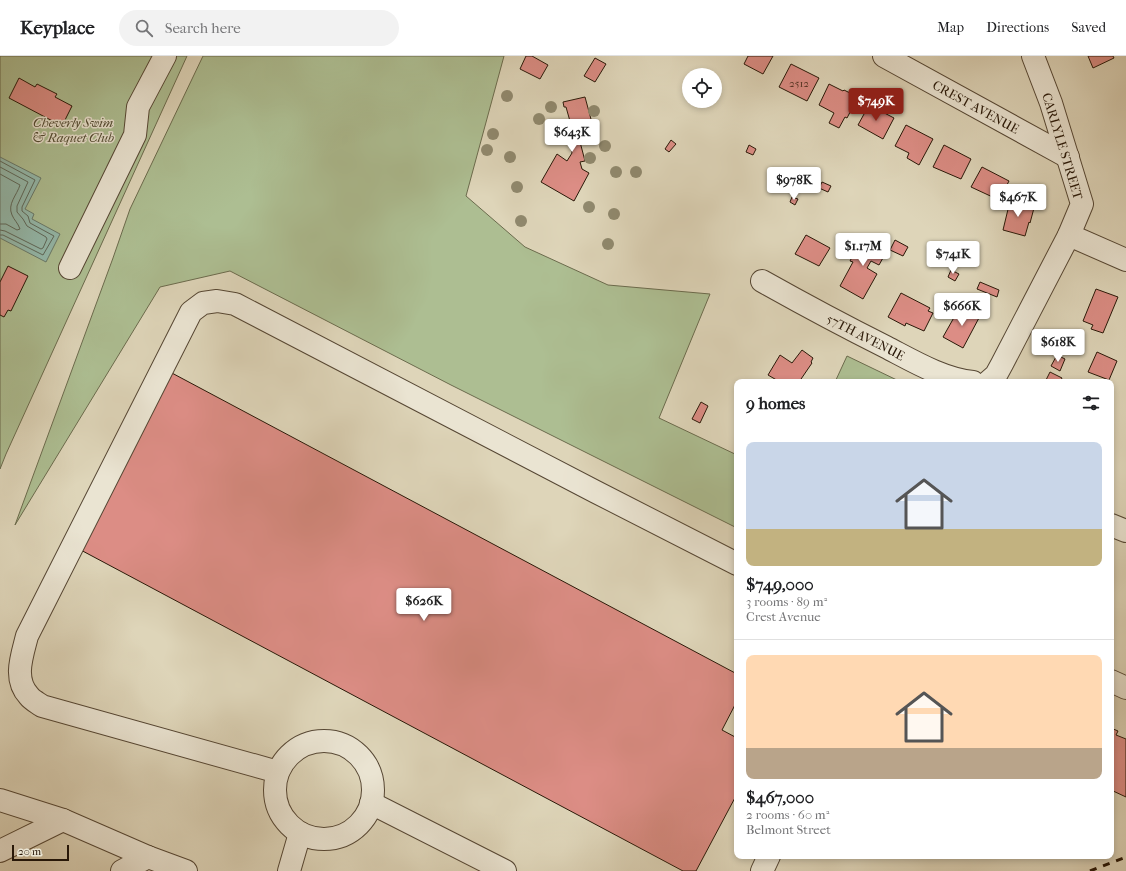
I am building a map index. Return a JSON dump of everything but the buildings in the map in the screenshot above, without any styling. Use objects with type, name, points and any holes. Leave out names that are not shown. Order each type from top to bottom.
[{"type":"street","points":[[70,268],[135,134],[138,107],[165,56]]},
{"type":"street","name":"CREST AVENUE","points":[[884,56],[1068,157]]},
{"type":"street","name":"CARLYLE STREET","points":[[991,379],[1002,364],[1069,235],[1082,204],[1051,103],[1033,56]]},
{"type":"street","points":[[1069,235],[1126,260]]},
{"type":"street","name":"57TH AVENUE","points":[[762,281],[846,327],[907,358],[941,374],[959,379]]},
{"type":"street","points":[[278,772],[42,706],[29,696],[21,683],[20,666],[27,636],[191,312],[203,303],[217,301],[235,304],[734,562]]},
{"type":"street","points":[[1114,526],[1126,531]]},
{"type":"street","points":[[1114,682],[1126,688]]},
{"type":"street","points":[[323,740],[337,742],[351,749],[362,760],[368,770],[372,782],[373,793],[371,803],[363,819],[345,834],[330,838],[315,838],[300,833],[286,821],[276,803],[275,785],[278,772],[285,760],[294,750],[306,744],[323,740]]},
{"type":"street","points":[[0,800],[63,820],[148,857],[186,871]]},
{"type":"street","points":[[371,803],[505,871]]},
{"type":"street","points":[[0,851],[63,820]]},
{"type":"street","points":[[289,871],[300,833]]},
{"type":"street","points":[[122,871],[148,857]]},
{"type":"street","points":[[762,871],[768,859]]},
{"type":"green space","name":"Cheverly Swim & Raquet Club","points":[[0,56],[187,56],[0,469]]},
{"type":"green space","points":[[203,56],[504,56],[466,196],[525,247],[608,285],[710,294],[659,418],[734,454],[734,526],[451,385],[230,271],[160,287],[15,525],[130,209]]},
{"type":"green space","points":[[847,356],[895,379],[836,379]]},
{"type":"water","points":[[0,157],[41,178],[25,209],[34,214],[32,219],[60,234],[46,262],[0,238]]},
{"type":"railway","points":[[1090,871],[1126,857]]}]
